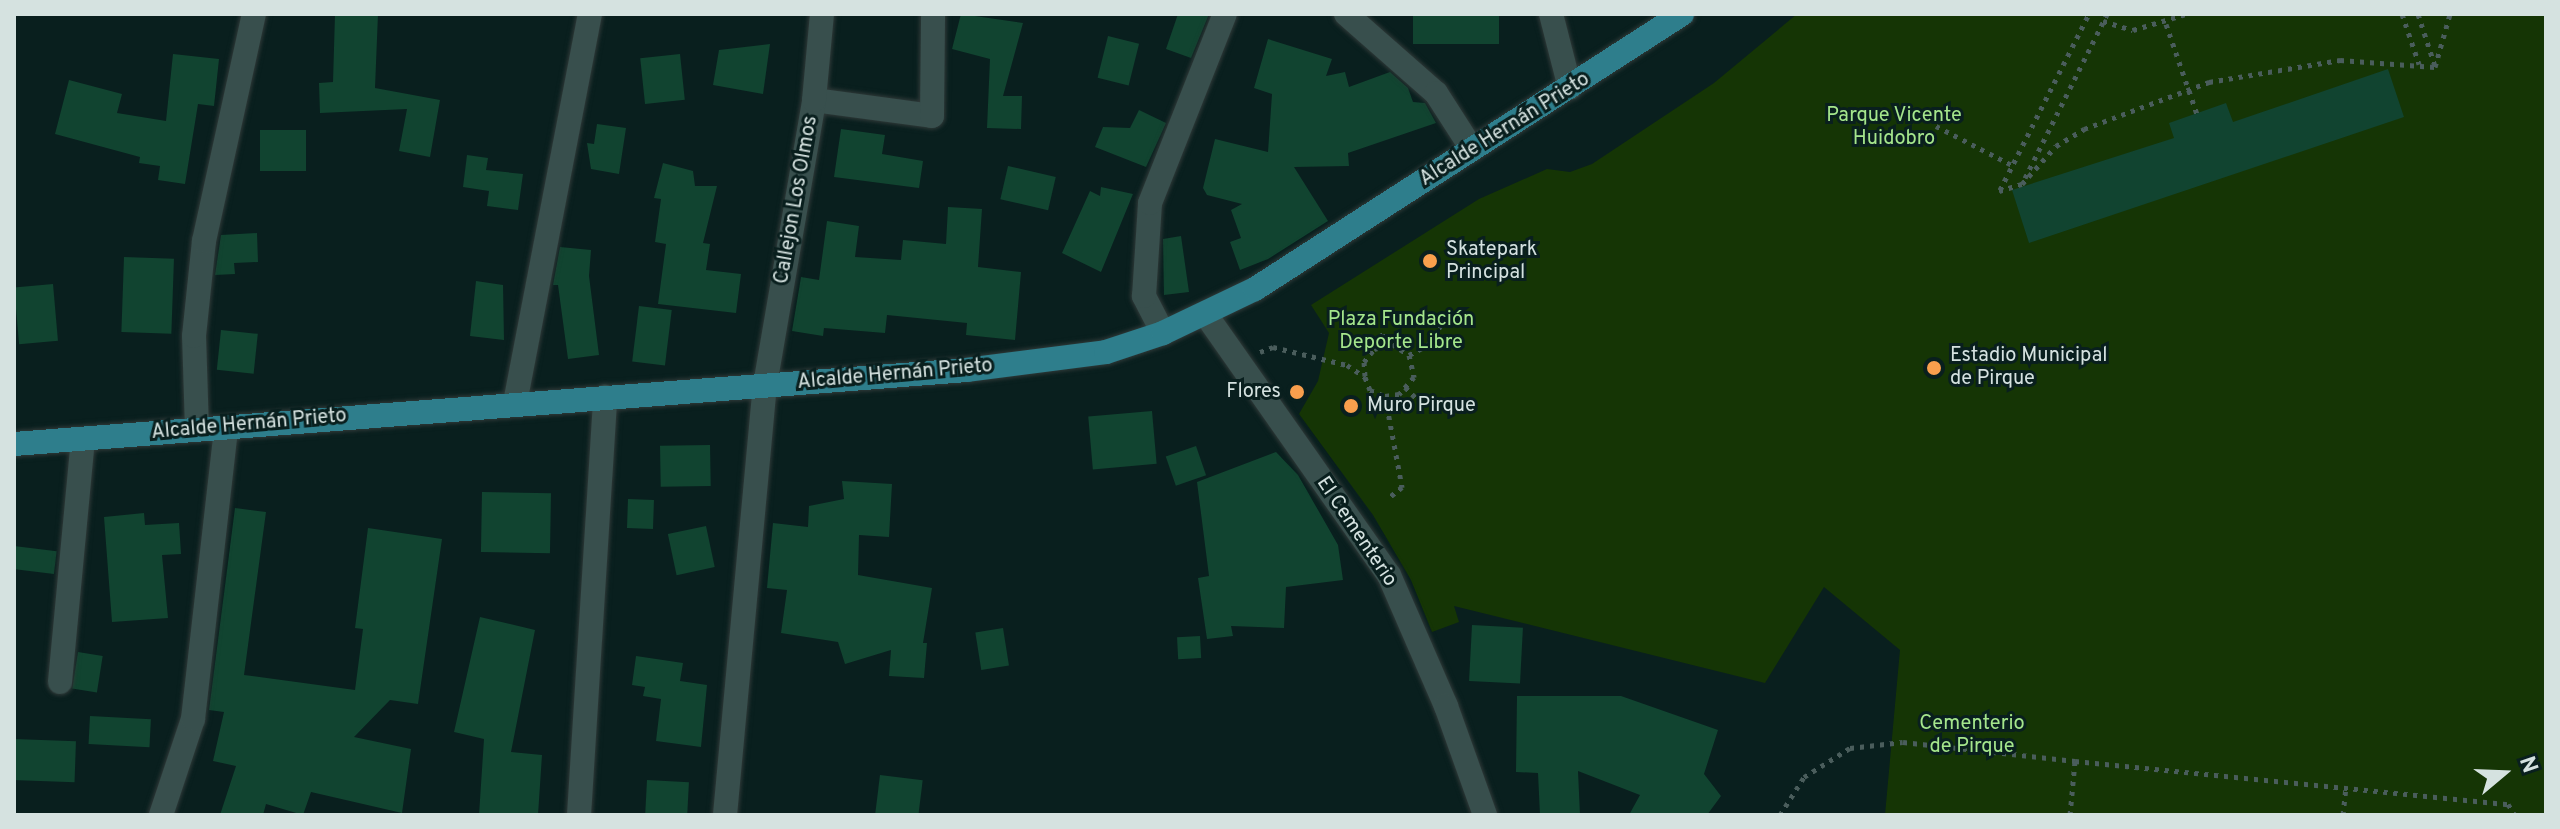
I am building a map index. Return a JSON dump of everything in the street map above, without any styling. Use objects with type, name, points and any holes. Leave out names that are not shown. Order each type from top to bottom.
[{"type":"main road","name":"Alcalde Hernán Prieto","points":[[14,444],[1081,357],[1163,333],[1206,315],[1570,88],[1682,14]]},
{"type":"street","points":[[197,430],[194,336],[204,241],[254,14]]},
{"type":"street","points":[[515,403],[590,14]]},
{"type":"street","name":"Callejon Los Olmos","points":[[725,815],[765,385],[814,100],[822,14]]},
{"type":"street","points":[[814,100],[932,116],[933,14]]},
{"type":"street","points":[[1163,333],[1144,296],[1150,203],[1225,14]]},
{"type":"street","points":[[1346,14],[1436,93],[1472,149]]},
{"type":"street","points":[[1551,14],[1570,88]]},
{"type":"street","name":"El Cementerio","points":[[1206,315],[1389,575],[1446,706],[1485,815]]},
{"type":"street","points":[[579,815],[605,397]]},
{"type":"street","points":[[161,815],[193,719],[226,428]]},
{"type":"street","points":[[60,682],[83,439]]},
{"type":"path","points":[[2089,14],[1999,191],[2022,184],[2056,146],[2084,129],[2188,89],[2298,64],[2377,59],[2435,67]]},
{"type":"path","points":[[2022,184],[2107,14]]},
{"type":"path","points":[[2103,21],[2133,30],[2166,24],[2186,14]]},
{"type":"path","points":[[2402,14],[2419,64]]},
{"type":"path","points":[[2418,14],[2435,67]]},
{"type":"path","points":[[2435,67],[2450,14]]},
{"type":"path","points":[[2166,24],[2197,114]]},
{"type":"path","points":[[1936,126],[2012,165]]},
{"type":"path","points":[[1381,347],[1385,319]]},
{"type":"path","points":[[1409,355],[1428,345],[1445,319]]},
{"type":"path","points":[[1392,344],[1409,355],[1414,377],[1405,387],[1385,396],[1370,390],[1365,377],[1364,362],[1381,347],[1392,344]]},
{"type":"path","points":[[1236,360],[1273,347],[1347,365],[1365,377]]},
{"type":"path","points":[[1405,387],[1418,400]]},
{"type":"path","points":[[1385,396],[1402,487],[1387,499]]},
{"type":"path","points":[[1780,815],[1804,777],[1850,748],[1903,742],[2508,804],[2515,815]]},
{"type":"path","points":[[2070,815],[2075,761]]},
{"type":"path","points":[[2343,815],[2346,788]]},
{"type":"green space","name":"Estadio Municipal de Pirque","points":[[1797,14],[2546,14],[2546,815],[1885,815],[1900,650],[1824,587],[1765,683],[1454,606],[1459,622],[1432,632],[1411,580],[1373,515],[1299,414],[1318,381],[1329,333],[1311,305],[1479,199],[1547,169],[1570,172],[1592,164],[1714,83]]},
{"type":"building","points":[[335,14],[378,14],[375,88],[440,100],[430,157],[399,151],[407,109],[320,113],[319,83],[333,82]]},
{"type":"building","points":[[961,14],[1023,23],[1003,96],[1022,96],[1021,129],[987,128],[990,59],[952,49]]},
{"type":"building","points":[[1178,14],[1209,14],[1191,58],[1166,49]]},
{"type":"building","points":[[1413,14],[1499,14],[1499,44],[1413,44]]},
{"type":"building","points":[[1108,36],[1139,44],[1129,85],[1098,78]]},
{"type":"building","points":[[1268,39],[1332,59],[1326,76],[1345,72],[1349,87],[1390,72],[1408,88],[1413,102],[1425,103],[1436,123],[1348,153],[1349,166],[1294,167],[1328,221],[1268,259],[1240,270],[1230,242],[1241,238],[1231,210],[1242,204],[1207,195],[1203,188],[1215,139],[1268,152],[1272,94],[1254,88]]},
{"type":"building","points":[[770,44],[763,94],[713,85],[719,50]]},
{"type":"building","points":[[173,54],[219,59],[214,106],[198,104],[185,184],[158,180],[160,166],[139,163],[140,157],[55,134],[69,80],[122,94],[117,113],[166,121]]},
{"type":"building","points":[[680,54],[685,100],[645,104],[640,58]]},
{"type":"building","points":[[2388,69],[2404,117],[2029,243],[2012,190],[2174,138],[2169,123],[2226,103],[2233,122]]},
{"type":"building","points":[[1139,110],[1166,123],[1146,167],[1095,147],[1103,127],[1130,128]]},
{"type":"building","points":[[597,124],[626,128],[619,174],[591,169],[587,143],[594,144]]},
{"type":"building","points":[[841,129],[885,135],[882,154],[923,161],[919,188],[834,177]]},
{"type":"building","points":[[260,130],[306,130],[306,171],[260,171]]},
{"type":"building","points":[[467,155],[488,158],[486,170],[523,174],[518,210],[487,206],[489,191],[463,187]]},
{"type":"building","points":[[663,163],[693,171],[695,186],[717,186],[703,243],[710,244],[706,270],[741,274],[736,313],[658,304],[666,244],[655,242],[661,199],[654,198]]},
{"type":"building","points":[[1008,166],[1056,177],[1048,210],[1000,199]]},
{"type":"building","points":[[1101,187],[1133,194],[1101,272],[1062,253],[1090,191],[1100,196]]},
{"type":"building","points":[[948,207],[982,209],[978,267],[1021,272],[1015,340],[966,335],[967,323],[887,315],[885,333],[824,328],[823,336],[792,331],[801,277],[819,280],[827,221],[859,226],[855,257],[901,260],[903,240],[946,244]]},
{"type":"building","points":[[257,233],[258,262],[234,263],[235,274],[215,275],[221,235]]},
{"type":"building","points":[[1181,236],[1189,292],[1164,295],[1163,239]]},
{"type":"building","points":[[560,247],[591,250],[589,276],[599,355],[568,359],[558,285],[553,285]]},
{"type":"building","points":[[124,257],[174,259],[171,334],[121,332]]},
{"type":"building","points":[[476,281],[503,285],[504,340],[470,336]]},
{"type":"building","points":[[53,284],[58,341],[19,344],[14,287]]},
{"type":"building","points":[[639,306],[672,310],[665,366],[632,362]]},
{"type":"building","points":[[221,330],[258,334],[254,374],[217,370]]},
{"type":"building","points":[[1152,411],[1157,464],[1093,469],[1088,417]]},
{"type":"building","points":[[710,445],[711,486],[661,487],[660,446]]},
{"type":"building","points":[[1196,446],[1206,475],[1176,486],[1166,456]]},
{"type":"building","points":[[1276,452],[1298,475],[1338,545],[1343,580],[1286,587],[1284,628],[1231,626],[1233,636],[1207,639],[1198,578],[1209,576],[1197,482]]},
{"type":"building","points":[[842,481],[892,484],[889,537],[859,535],[858,575],[932,588],[923,643],[927,643],[924,678],[889,676],[891,650],[845,664],[838,642],[781,633],[787,590],[767,588],[773,523],[808,527],[809,506],[844,499]]},
{"type":"building","points":[[482,492],[551,493],[550,553],[481,552]]},
{"type":"building","points":[[628,499],[654,500],[653,529],[627,528]]},
{"type":"building","points":[[235,508],[266,512],[244,675],[355,690],[363,629],[355,628],[368,528],[442,539],[418,704],[390,700],[354,737],[411,749],[402,813],[311,792],[303,815],[266,804],[263,815],[220,815],[236,766],[213,761],[224,712],[209,710]]},
{"type":"building","points":[[144,513],[145,525],[179,523],[181,554],[162,555],[168,618],[112,622],[104,517]]},
{"type":"building","points":[[706,526],[715,567],[677,575],[668,534]]},
{"type":"building","points":[[14,546],[57,551],[54,574],[14,569]]},
{"type":"building","points":[[480,617],[535,630],[511,752],[542,755],[538,815],[479,815],[484,739],[454,732]]},
{"type":"building","points":[[1472,625],[1523,628],[1520,684],[1469,681]]},
{"type":"building","points":[[1003,628],[1009,666],[981,670],[975,632]]},
{"type":"building","points":[[1200,636],[1201,658],[1178,659],[1177,637]]},
{"type":"building","points":[[78,652],[103,656],[97,692],[72,689]]},
{"type":"building","points":[[636,656],[683,663],[680,681],[707,685],[701,747],[656,741],[661,699],[643,696],[645,687],[632,685]]},
{"type":"building","points":[[1517,696],[1621,696],[1718,730],[1704,774],[1721,796],[1707,815],[1629,815],[1640,795],[1578,771],[1580,815],[1540,815],[1538,773],[1516,772]]},
{"type":"building","points":[[90,716],[151,719],[149,747],[89,744]]},
{"type":"building","points":[[14,739],[76,741],[75,782],[14,780]]},
{"type":"building","points":[[880,775],[923,780],[918,815],[875,815]]},
{"type":"building","points":[[647,780],[689,782],[687,815],[645,815]]},
{"type":"place","name":"Skatepark Principal","points":[[1430,261]]},
{"type":"place","name":"Estadio Municipal de Pirque","points":[[1934,368]]},
{"type":"place","name":"Flores","points":[[1297,392]]},
{"type":"place","name":"Muro Pirque","points":[[1351,406]]},
{"type":"park label","name":"Parque Vicente Huidobro","points":[[1894,128]]},
{"type":"park label","name":"Plaza Fundación Deporte Libre","points":[[1401,332]]},
{"type":"park label","name":"Cementerio de Pirque","points":[[1972,736]]}]
